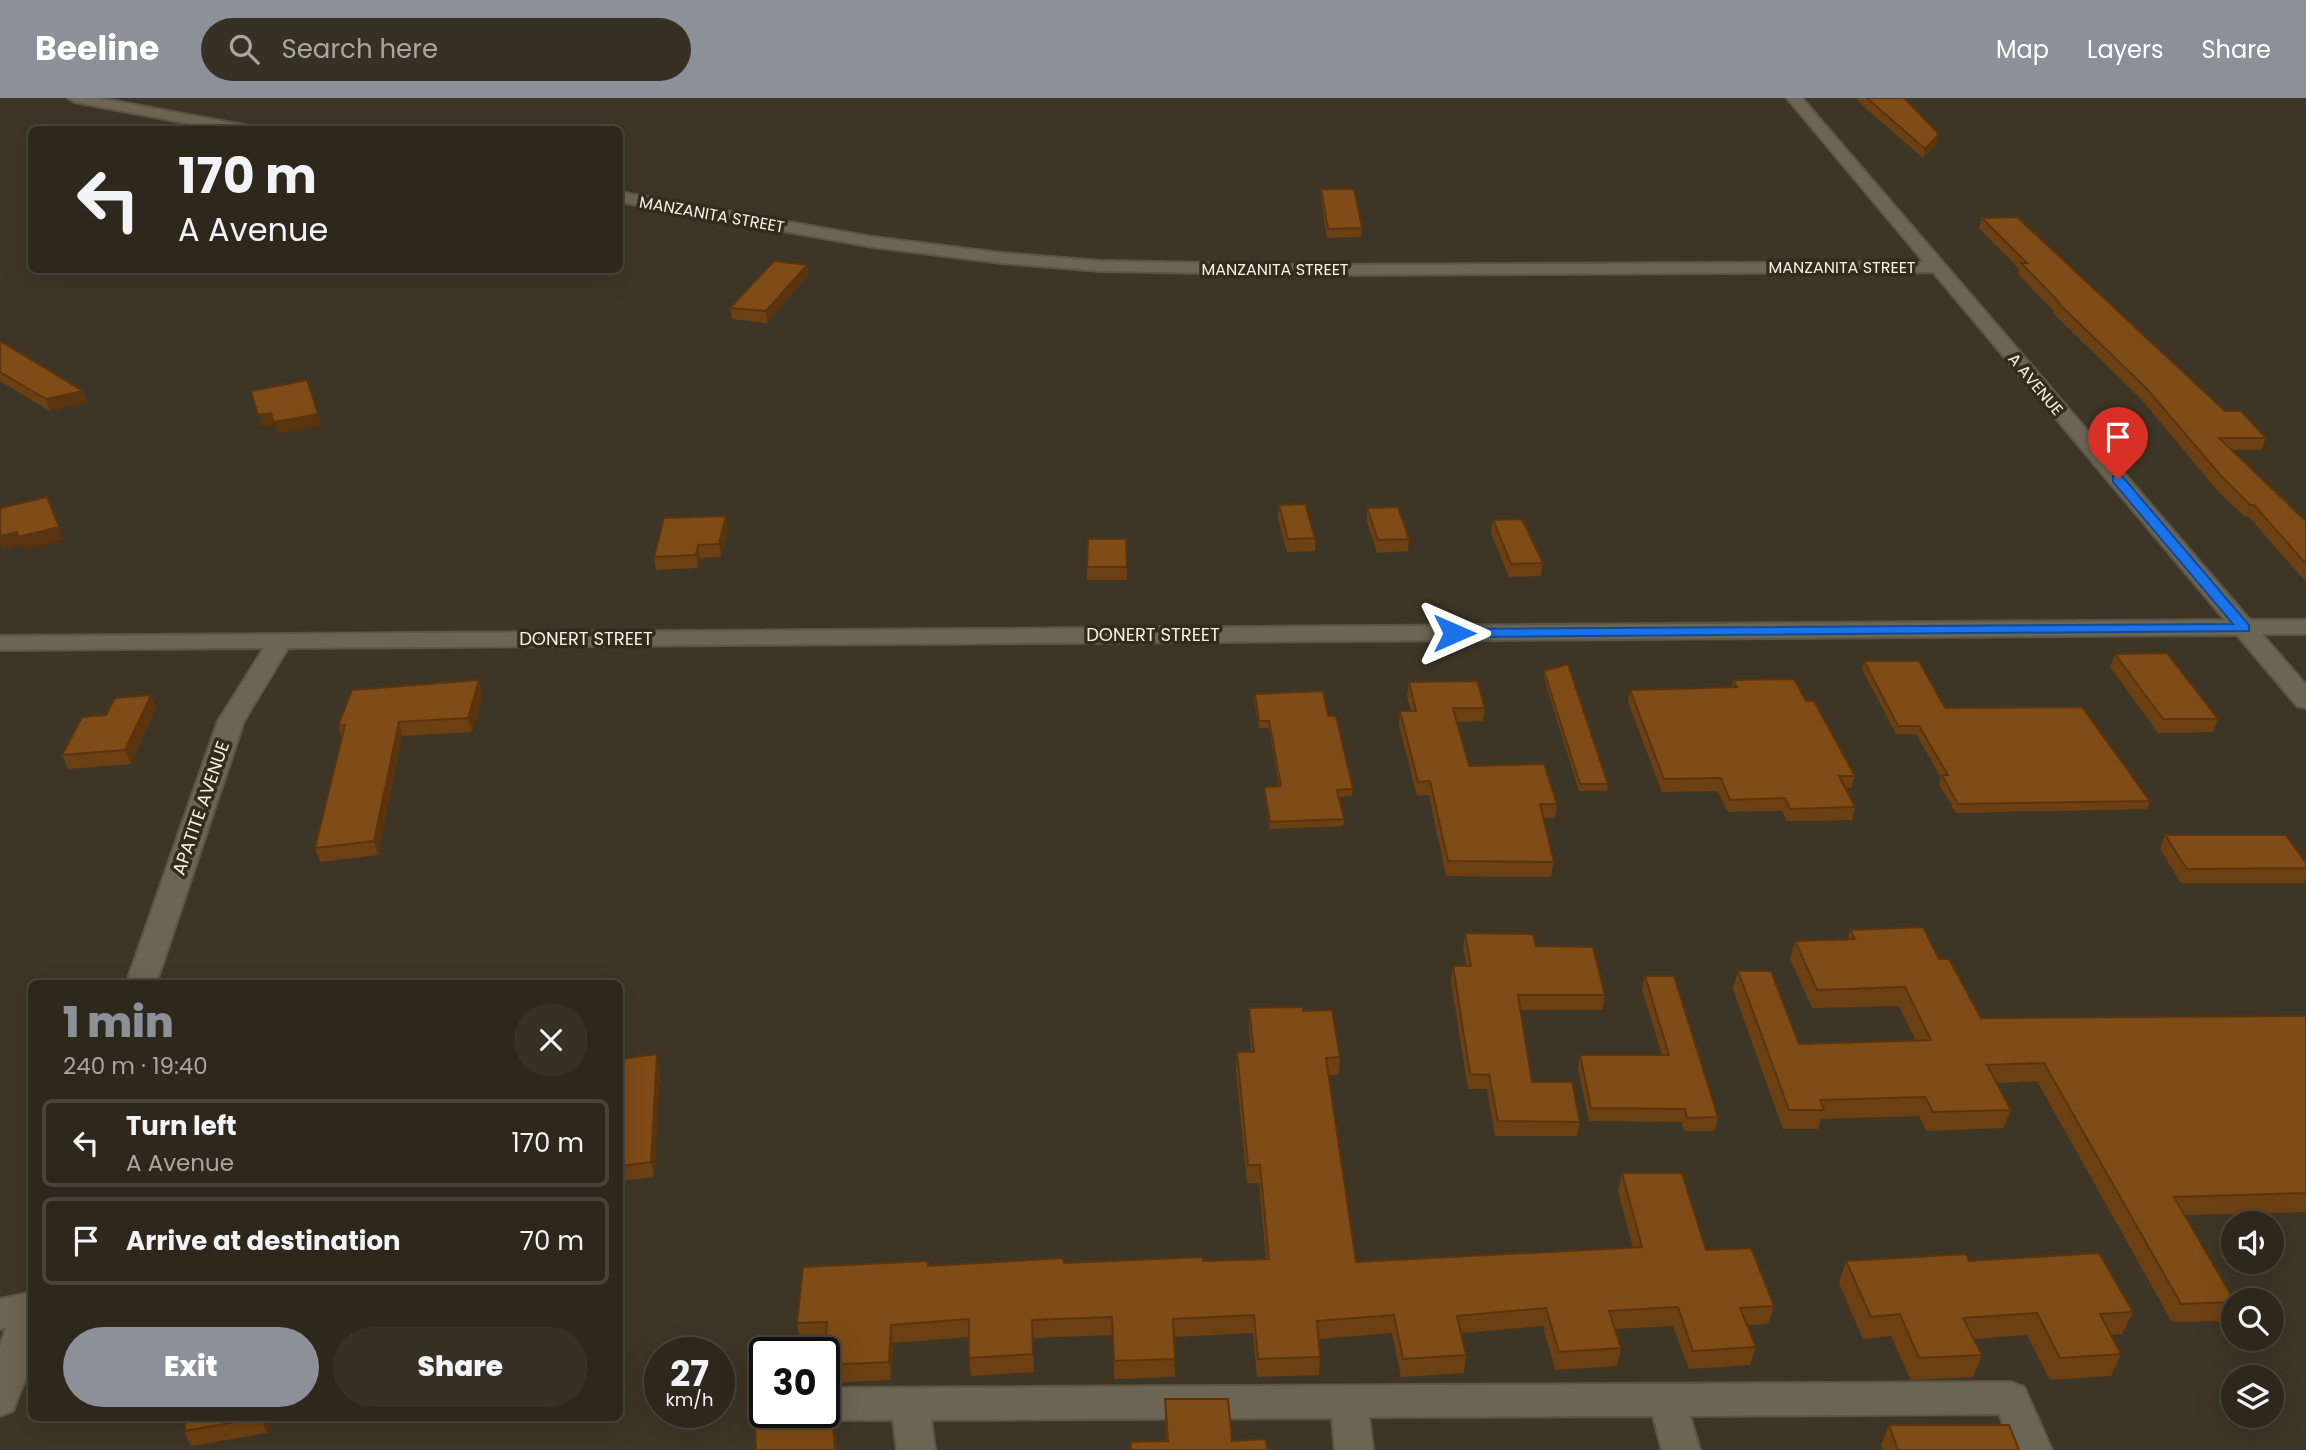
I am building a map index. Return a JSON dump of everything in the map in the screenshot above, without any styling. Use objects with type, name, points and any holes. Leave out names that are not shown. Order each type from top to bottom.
[{"type":"street","points":[[75,98],[227,126]]},
{"type":"street","name":"A AVENUE","points":[[1794,98],[2306,701]]},
{"type":"street","name":"MANZANITA STREET","points":[[623,198],[895,245],[1000,258],[1101,266],[1281,270],[1937,267]]},
{"type":"street","name":"DONERT STREET","points":[[0,643],[2306,627]]},
{"type":"street","name":"APATITE AVENUE","points":[[142,980],[231,721],[280,641]]},
{"type":"street","points":[[0,1400],[21,1310]]},
{"type":"street","points":[[840,1404],[2011,1398],[2033,1450]]},
{"type":"street","points":[[1667,1400],[1681,1450]]},
{"type":"street","points":[[1349,1402],[1354,1450]]},
{"type":"street","points":[[911,1404],[916,1450]]},
{"type":"building","points":[[1867,98],[1904,98],[1939,134],[1925,149]]},
{"type":"building","points":[[1321,189],[1354,189],[1362,228],[1328,229]]},
{"type":"building","points":[[2017,217],[2225,411],[2241,411],[2266,438],[2219,438],[2306,521],[2306,564],[2254,505],[2250,505],[2222,477],[2146,388],[2057,302],[2021,263],[2027,263],[1982,218]]},
{"type":"building","points":[[774,261],[807,265],[766,311],[730,308]]},
{"type":"building","points":[[0,341],[83,391],[46,399],[0,372]]},
{"type":"building","points":[[307,380],[318,414],[274,422],[271,413],[258,415],[251,391]]},
{"type":"building","points":[[47,497],[59,527],[18,537],[17,532],[0,536],[0,508]]},
{"type":"building","points":[[1305,504],[1315,538],[1288,539],[1279,505]]},
{"type":"building","points":[[1398,507],[1409,539],[1378,540],[1367,508]]},
{"type":"building","points":[[726,516],[719,544],[698,545],[696,555],[654,557],[664,518]]},
{"type":"building","points":[[1522,519],[1543,563],[1511,564],[1493,520]]},
{"type":"building","points":[[1088,539],[1126,539],[1127,567],[1087,567]]},
{"type":"building","points":[[2167,653],[2218,719],[2163,719],[2115,654]]},
{"type":"building","points":[[1864,661],[1919,661],[1945,708],[2082,707],[2150,801],[1958,804],[1942,775],[1948,775],[1919,726],[1898,726]]},
{"type":"building","points":[[1568,664],[1608,784],[1580,784],[1544,671]]},
{"type":"building","points":[[1794,679],[1806,701],[1814,701],[1855,776],[1839,776],[1855,807],[1790,809],[1785,798],[1730,800],[1721,778],[1664,779],[1630,690],[1737,687],[1733,680]]},
{"type":"building","points":[[479,680],[468,718],[399,722],[374,841],[315,848],[345,725],[338,726],[352,690]]},
{"type":"building","points":[[1477,681],[1485,708],[1453,708],[1469,766],[1544,764],[1557,804],[1540,804],[1554,862],[1448,861],[1430,781],[1418,782],[1400,711],[1416,711],[1409,682]]},
{"type":"building","points":[[1323,691],[1328,716],[1336,716],[1353,789],[1337,790],[1344,819],[1270,822],[1264,787],[1281,786],[1269,721],[1259,721],[1255,694]]},
{"type":"building","points":[[151,695],[125,750],[62,755],[82,717],[106,715],[115,698]]},
{"type":"building","points":[[2165,835],[2286,835],[2306,863],[2306,868],[2187,869]]},
{"type":"building","points":[[1923,927],[1939,959],[1949,959],[1981,1018],[2306,1016],[2306,1193],[2174,1197],[2227,1288],[2221,1288],[2221,1302],[2181,1304],[2044,1063],[1987,1065],[2011,1110],[1933,1112],[1925,1097],[1820,1100],[1824,1110],[1789,1110],[1738,971],[1771,971],[1799,1044],[1931,1040],[1905,987],[1817,990],[1795,941],[1855,939],[1850,930]]},
{"type":"building","points":[[1465,933],[1533,934],[1536,946],[1593,947],[1605,995],[1518,995],[1532,1082],[1572,1082],[1580,1122],[1498,1121],[1489,1075],[1470,1074],[1453,966],[1471,966]]},
{"type":"building","points":[[1645,976],[1674,976],[1718,1117],[1687,1118],[1685,1109],[1591,1108],[1580,1055],[1669,1055]]},
{"type":"building","points":[[1303,1007],[1303,1011],[1332,1010],[1340,1057],[1326,1058],[1356,1262],[1642,1247],[1622,1173],[1682,1173],[1706,1250],[1751,1248],[1774,1306],[1740,1308],[1756,1347],[1693,1351],[1678,1307],[1609,1311],[1621,1348],[1559,1352],[1546,1308],[1457,1316],[1466,1355],[1403,1359],[1394,1315],[1317,1321],[1320,1357],[1258,1359],[1254,1315],[1173,1319],[1175,1359],[1114,1361],[1112,1317],[1032,1320],[1033,1354],[969,1358],[969,1319],[891,1325],[889,1362],[840,1364],[840,1337],[826,1337],[827,1322],[797,1323],[803,1267],[928,1261],[928,1266],[1063,1258],[1064,1263],[1203,1257],[1203,1261],[1269,1259],[1260,1165],[1248,1165],[1237,1052],[1254,1052],[1249,1008]]},
{"type":"building","points":[[657,1054],[651,1162],[623,1166],[623,1059]]},
{"type":"building","points":[[2099,1253],[2133,1312],[2100,1314],[2121,1354],[2060,1358],[2037,1313],[1963,1318],[1982,1355],[1919,1358],[1900,1314],[1871,1317],[1846,1261],[1966,1254],[1969,1261]]},
{"type":"building","points":[[1165,1399],[1228,1399],[1232,1441],[1266,1439],[1267,1450],[1131,1450],[1131,1442],[1168,1441]]},
{"type":"building","points":[[186,1421],[242,1421],[184,1431]]},
{"type":"building","points":[[1889,1425],[2009,1425],[2019,1450],[1898,1450]]},
{"type":"building","points":[[755,1428],[833,1428],[835,1450],[756,1450]]},
{"type":"route","points":[[1454,633],[2244,628],[2118,479]]}]
